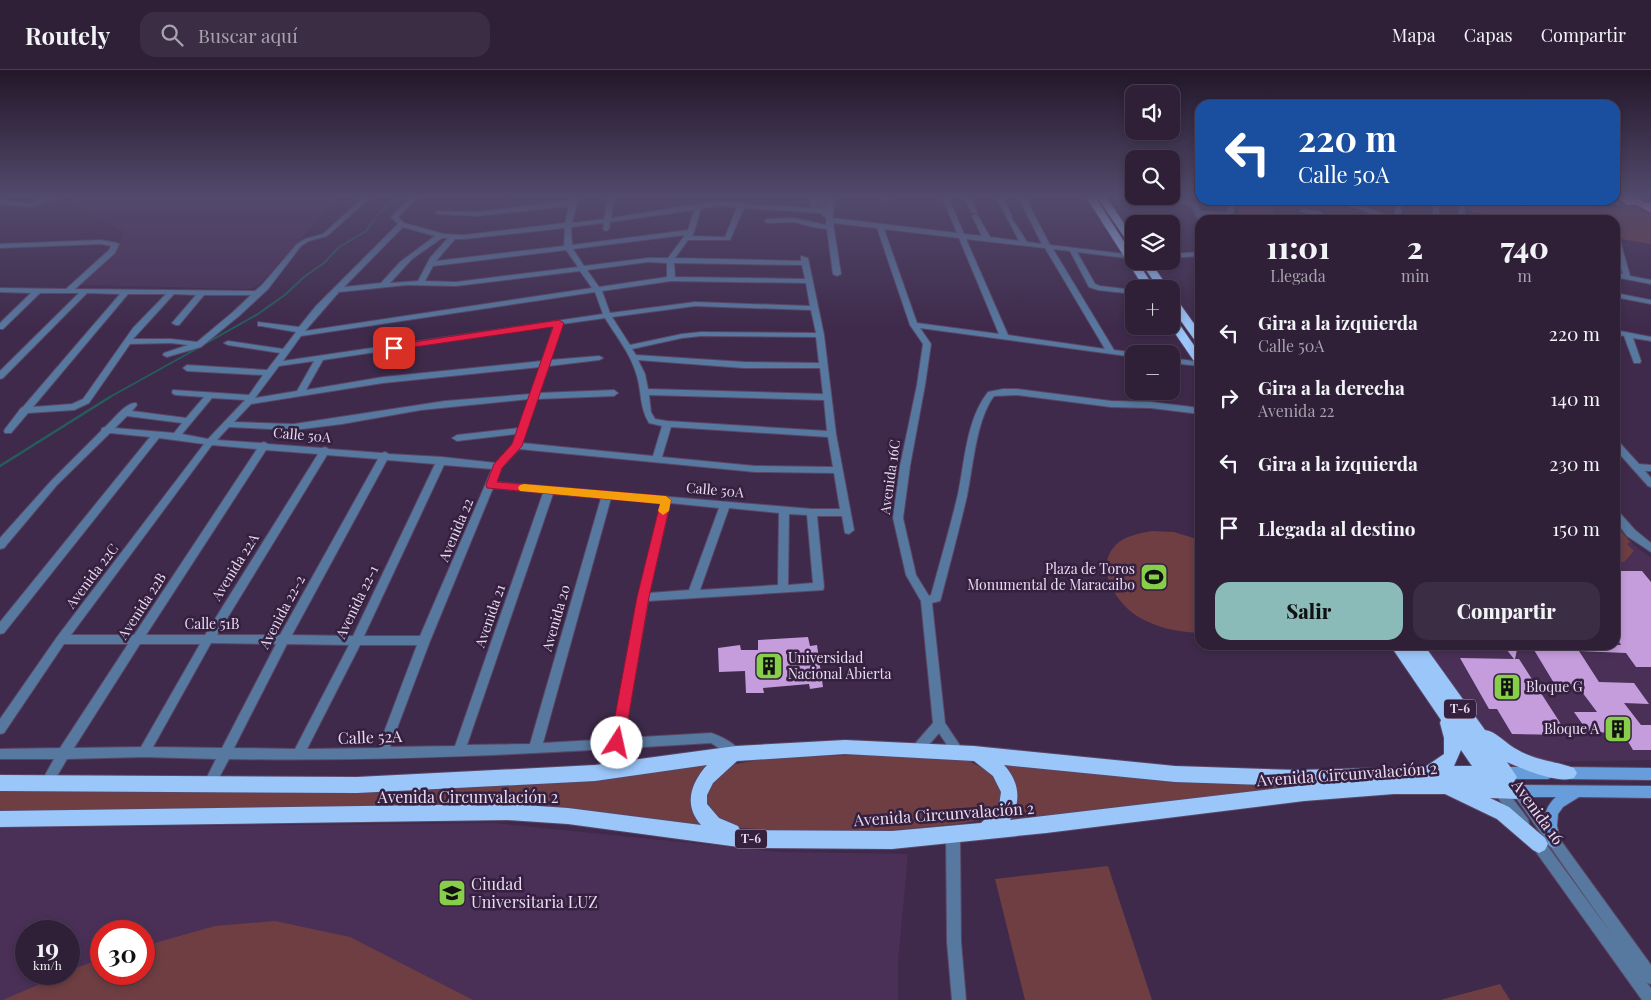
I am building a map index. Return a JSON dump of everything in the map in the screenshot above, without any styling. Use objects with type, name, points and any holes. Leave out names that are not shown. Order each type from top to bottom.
[{"type":"highway","points":[[1180,312],[1195,333]]},
{"type":"highway","points":[[1180,333],[1195,355]]},
{"type":"highway","name":"Avenida 16","points":[[1402,650],[1487,773],[1509,791]]},
{"type":"highway","name":"Avenida 16","points":[[1419,650],[1505,773],[1509,791]]},
{"type":"highway","points":[[1429,774],[1447,763],[1452,750],[1451,730],[1445,712]]},
{"type":"highway","points":[[1463,713],[1495,746],[1513,757],[1539,767],[1568,774]]},
{"type":"highway","name":"Avenida Circunvalación 2","points":[[0,783],[357,785],[585,773],[736,754],[838,747],[966,753],[1175,774],[1296,778],[1505,773]]},
{"type":"highway","name":"T-6","points":[[966,753],[989,761],[999,769],[1007,783],[1007,808],[985,831]]},
{"type":"highway","name":"T-6","points":[[736,754],[717,766],[705,779],[700,793],[700,807],[701,812],[712,823],[746,839]]},
{"type":"highway","name":"Avenida Circunvalación 2","points":[[0,819],[506,812],[568,816],[746,839],[892,840],[985,831],[1304,793],[1394,786],[1445,786],[1509,791]]},
{"type":"highway","points":[[1445,786],[1503,813],[1546,843]]},
{"type":"main road","name":"Avenida Circunvalación 2","points":[[1505,773],[1651,774]]},
{"type":"main road","name":"Avenida Circunvalación 2","points":[[1509,791],[1651,792]]},
{"type":"main road","points":[[1546,843],[1552,809],[1563,798],[1579,791]]},
{"type":"street","points":[[167,355],[198,345],[236,314],[265,286],[298,245],[309,240]]},
{"type":"street","name":"Avenida 22C","points":[[0,729],[61,640],[210,442],[249,400],[299,332],[386,240]]},
{"type":"street","points":[[384,285],[399,265],[410,255],[433,240]]},
{"type":"street","points":[[421,282],[450,240]]},
{"type":"street","points":[[568,240],[568,247],[598,291],[608,316],[641,374],[645,392],[646,412],[652,421],[667,424],[832,434]]},
{"type":"street","points":[[432,264],[622,240]]},
{"type":"street","points":[[671,279],[670,260],[684,240]]},
{"type":"street","points":[[832,240],[837,274]]},
{"type":"street","points":[[885,240],[914,326],[927,344],[942,330]]},
{"type":"street","points":[[963,240],[1005,338]]},
{"type":"street","points":[[1000,240],[1125,255]]},
{"type":"street","points":[[1044,240],[1111,352]]},
{"type":"street","points":[[0,246],[101,242],[115,244],[112,251],[70,290]]},
{"type":"street","points":[[1072,249],[1092,285],[1098,288],[1125,291]]},
{"type":"street","points":[[1620,253],[1627,277]]},
{"type":"street","points":[[1180,255],[1195,254]]},
{"type":"street","points":[[338,290],[421,282],[456,284],[648,260],[805,261],[820,335],[832,434],[849,530]]},
{"type":"street","points":[[1620,276],[1651,282]]},
{"type":"street","points":[[261,324],[299,332],[598,291],[671,279],[810,281]]},
{"type":"street","points":[[0,290],[257,293]]},
{"type":"street","points":[[0,376],[86,290]]},
{"type":"street","points":[[0,327],[37,291]]},
{"type":"street","points":[[8,431],[126,291]]},
{"type":"street","points":[[24,410],[74,407],[86,401],[128,342],[172,291]]},
{"type":"street","points":[[176,323],[202,292]]},
{"type":"street","points":[[1620,296],[1651,302]]},
{"type":"street","points":[[276,364],[664,307],[696,304],[815,308]]},
{"type":"street","name":"Avenida 22","points":[[382,753],[424,641],[498,466],[517,446],[559,323]]},
{"type":"street","points":[[914,326],[1125,354]]},
{"type":"street","points":[[1620,333],[1651,339]]},
{"type":"street","points":[[626,348],[682,336],[702,334],[820,335]]},
{"type":"street","points":[[1628,335],[1637,361]]},
{"type":"street","points":[[128,342],[171,341],[198,345]]},
{"type":"street","points":[[228,343],[286,352]]},
{"type":"street","name":"Avenida 16C","points":[[927,344],[922,385],[905,466],[898,518],[910,575],[926,601],[939,724],[966,753]]},
{"type":"street","points":[[633,357],[744,365],[824,366]]},
{"type":"street","points":[[300,393],[320,358]]},
{"type":"street","points":[[176,392],[249,400],[383,380],[599,358]]},
{"type":"street","points":[[1180,360],[1195,361]]},
{"type":"street","points":[[187,368],[270,373]]},
{"type":"street","points":[[645,392],[683,391],[828,397]]},
{"type":"street","points":[[926,601],[936,598],[962,496],[977,422],[984,404],[991,394],[1017,392],[1111,404],[1151,405],[1195,411]]},
{"type":"street","points":[[226,424],[293,427],[349,420],[422,407],[533,395],[614,393]]},
{"type":"street","points":[[176,436],[210,395]]},
{"type":"street","points":[[0,545],[54,483],[105,430],[133,405]]},
{"type":"street","points":[[123,413],[188,421]]},
{"type":"street","points":[[657,459],[667,424]]},
{"type":"street","name":"Calle 50A","points":[[105,430],[176,436],[210,442],[325,450],[498,466]]},
{"type":"street","points":[[456,438],[521,431]]},
{"type":"street","points":[[0,630],[156,435]]},
{"type":"street","name":"Avenida 22B","points":[[46,784],[64,752],[264,445]]},
{"type":"street","points":[[517,446],[755,470],[838,470]]},
{"type":"street","points":[[1620,449],[1651,484]]},
{"type":"street","name":"Avenida 22A","points":[[144,752],[208,639],[325,450]]},
{"type":"street","name":"Avenida 22-2","points":[[209,785],[284,639],[385,456]]},
{"type":"street","name":"Avenida 22-1","points":[[298,755],[356,641],[442,460]]},
{"type":"street","points":[[1636,468],[1651,468]]},
{"type":"street","name":"Calle 50A","points":[[491,485],[784,510],[846,513]]},
{"type":"street","name":"Avenida 21","points":[[459,751],[550,490]]},
{"type":"street","name":"Avenida 20","points":[[535,749],[607,495]]},
{"type":"street","points":[[617,743],[643,597],[666,500]]},
{"type":"street","points":[[693,594],[725,505]]},
{"type":"street","points":[[783,589],[784,510]]},
{"type":"street","points":[[643,597],[816,588],[821,586],[812,512]]},
{"type":"street","points":[[1620,518],[1638,538],[1651,548]]},
{"type":"street","points":[[1638,538],[1651,537]]},
{"type":"street","name":"Calle 51B","points":[[61,640],[284,639],[424,641]]},
{"type":"street","points":[[917,750],[939,724]]},
{"type":"street","name":"Calle 52A","points":[[0,754],[144,752],[298,755],[535,749],[711,738],[717,740],[736,754]]},
{"type":"street","name":"Avenida 16","points":[[1509,791],[1651,1000]]},
{"type":"street","points":[[953,834],[954,942],[958,1000]]},
{"type":"street","name":"Avenida 16","points":[[1546,843],[1651,977]]},
{"type":"shaded area","points":[[120,240],[299,240],[260,284],[250,289],[80,285],[117,248]]},
{"type":"shaded area","points":[[1629,240],[1651,240],[1651,244]]},
{"type":"shaded area","points":[[1620,528],[1635,546],[1651,558],[1651,760],[1546,762],[1484,731],[1428,650],[1620,650]]},
{"type":"shaded area","points":[[1620,530],[1630,542],[1627,544],[1634,551],[1624,562],[1620,562]]},
{"type":"shaded area","name":"Plaza de Toros Monumental de Maracaibo","points":[[1152,531],[1174,532],[1195,538],[1195,633],[1167,629],[1152,624],[1137,616],[1114,592],[1109,582],[1107,561],[1111,551],[1119,542],[1135,535]]},
{"type":"shaded area","points":[[851,755],[967,760],[990,772],[1000,785],[1004,799],[1000,811],[987,819],[957,824],[874,832],[741,828],[725,824],[709,814],[706,802],[708,784],[716,774],[732,765],[778,758]]},
{"type":"shaded area","points":[[710,762],[695,780],[692,798],[705,828],[570,811],[0,812],[0,788],[187,789]]},
{"type":"shaded area","points":[[998,762],[1294,786],[1005,824],[1016,810],[1016,797]]},
{"type":"shaded area","name":"Ciudad Universitaria LUZ","points":[[494,823],[779,852],[908,854],[898,961],[898,1000],[0,1000],[0,828]]},
{"type":"shaded area","points":[[1108,866],[1152,1000],[1025,1000],[995,879]]},
{"type":"shaded area","points":[[275,921],[350,937],[473,1000],[3,1000],[38,985],[80,985],[80,967],[90,962],[90,985],[155,985],[155,943],[215,926]]},
{"type":"shaded area","points":[[1500,984],[1510,1000],[1441,1000],[1444,999]]},
{"type":"building","points":[[1620,571],[1642,571],[1651,582],[1651,667],[1636,667],[1626,653],[1579,651],[1599,682],[1634,683],[1649,704],[1624,703],[1641,725],[1651,725],[1651,750],[1633,750],[1623,733],[1588,732],[1574,712],[1597,712],[1579,688],[1557,688],[1534,650],[1620,650]]},
{"type":"building","name":"Universidad Nacional Abierta","points":[[808,637],[810,646],[817,645],[823,687],[810,689],[809,684],[763,688],[764,693],[746,693],[745,671],[719,672],[718,648],[740,645],[741,650],[758,650],[758,640]]},
{"type":"building","name":"Bloque G","points":[[1507,650],[1517,650],[1515,659],[1519,659],[1568,735],[1512,734],[1497,709],[1489,709],[1460,658],[1514,659]]},
{"type":"waterway","points":[[203,345],[258,314],[324,263],[338,248],[351,240]]},
{"type":"waterway","points":[[108,398],[198,348]]},
{"type":"waterway","points":[[0,466],[110,397]]},
{"type":"slow traffic","points":[[524,488],[666,500],[663,511]]},
{"type":"place","name":"Plaza de Toros Monumental de Maracaibo","points":[[1154,577]]},
{"type":"place","name":"Universidad Nacional Abierta","points":[[769,666]]},
{"type":"place","name":"Bloque G","points":[[1507,687]]},
{"type":"place","name":"Bloque A","points":[[1618,729]]},
{"type":"place","name":"Ciudad Universitaria LUZ","points":[[452,893]]},
{"type":"route","points":[[394,348],[559,323],[517,446],[498,466],[491,485],[666,500],[643,597],[617,743]]}]
